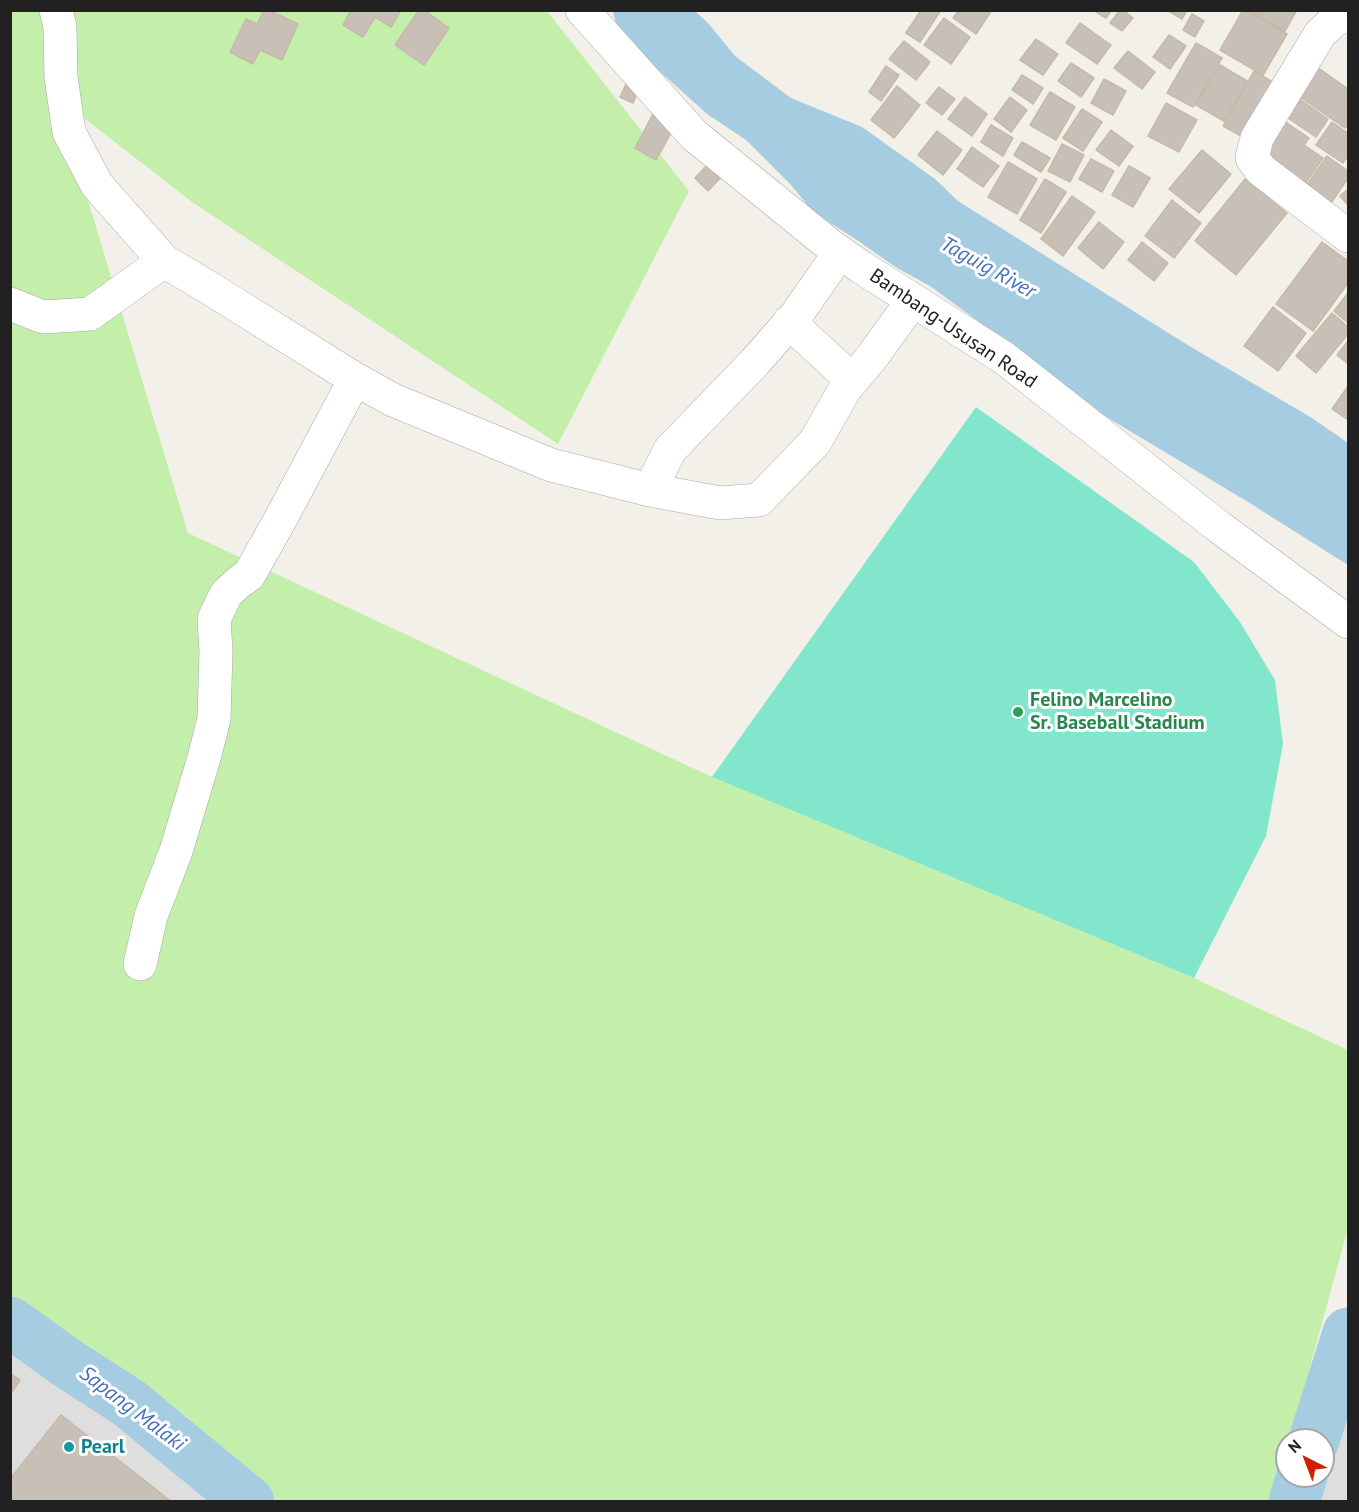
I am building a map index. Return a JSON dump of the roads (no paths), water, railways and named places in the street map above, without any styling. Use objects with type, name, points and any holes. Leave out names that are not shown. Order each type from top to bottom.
[{"type":"street","points":[[56,10],[60,27],[60,77],[69,132],[97,185],[164,261],[393,400],[551,465],[650,490],[720,503],[759,500],[815,442],[845,389],[872,357],[913,300]]},
{"type":"street","name":"Bambang-Ususan Road","points":[[582,10],[694,135],[840,252],[1004,358],[1219,527],[1348,621]]},
{"type":"street","points":[[1348,12],[1320,34],[1257,138],[1252,158],[1261,170],[1348,236]]},
{"type":"street","points":[[650,490],[670,450],[755,362],[797,314],[840,252]]},
{"type":"street","points":[[10,304],[43,317],[90,314],[164,261]]},
{"type":"street","points":[[789,322],[852,380]]},
{"type":"street","points":[[140,964],[152,916],[176,851],[214,719],[216,651],[213,619],[226,594],[249,575],[355,379]]},
{"type":"water","name":"Taguig River","points":[[613,11],[695,11],[735,56],[791,98],[862,127],[935,179],[958,201],[1186,344],[1312,418],[1348,443],[1348,565],[1065,392],[997,335],[930,286],[897,268],[813,212],[791,185],[746,140],[707,114],[635,49],[617,29]]},
{"type":"waterway","name":"Sapang Malaki","points":[[10,1322],[67,1363],[129,1403],[249,1502]]},
{"type":"waterway","points":[[1318,1428],[1348,1333]]},
{"type":"waterway","points":[[1294,1502],[1298,1488]]},
{"type":"place","name":"Felino Marcelino Sr. Baseball Stadium","points":[[1018,712]]},
{"type":"place","name":"Pearl","points":[[69,1447]]}]
